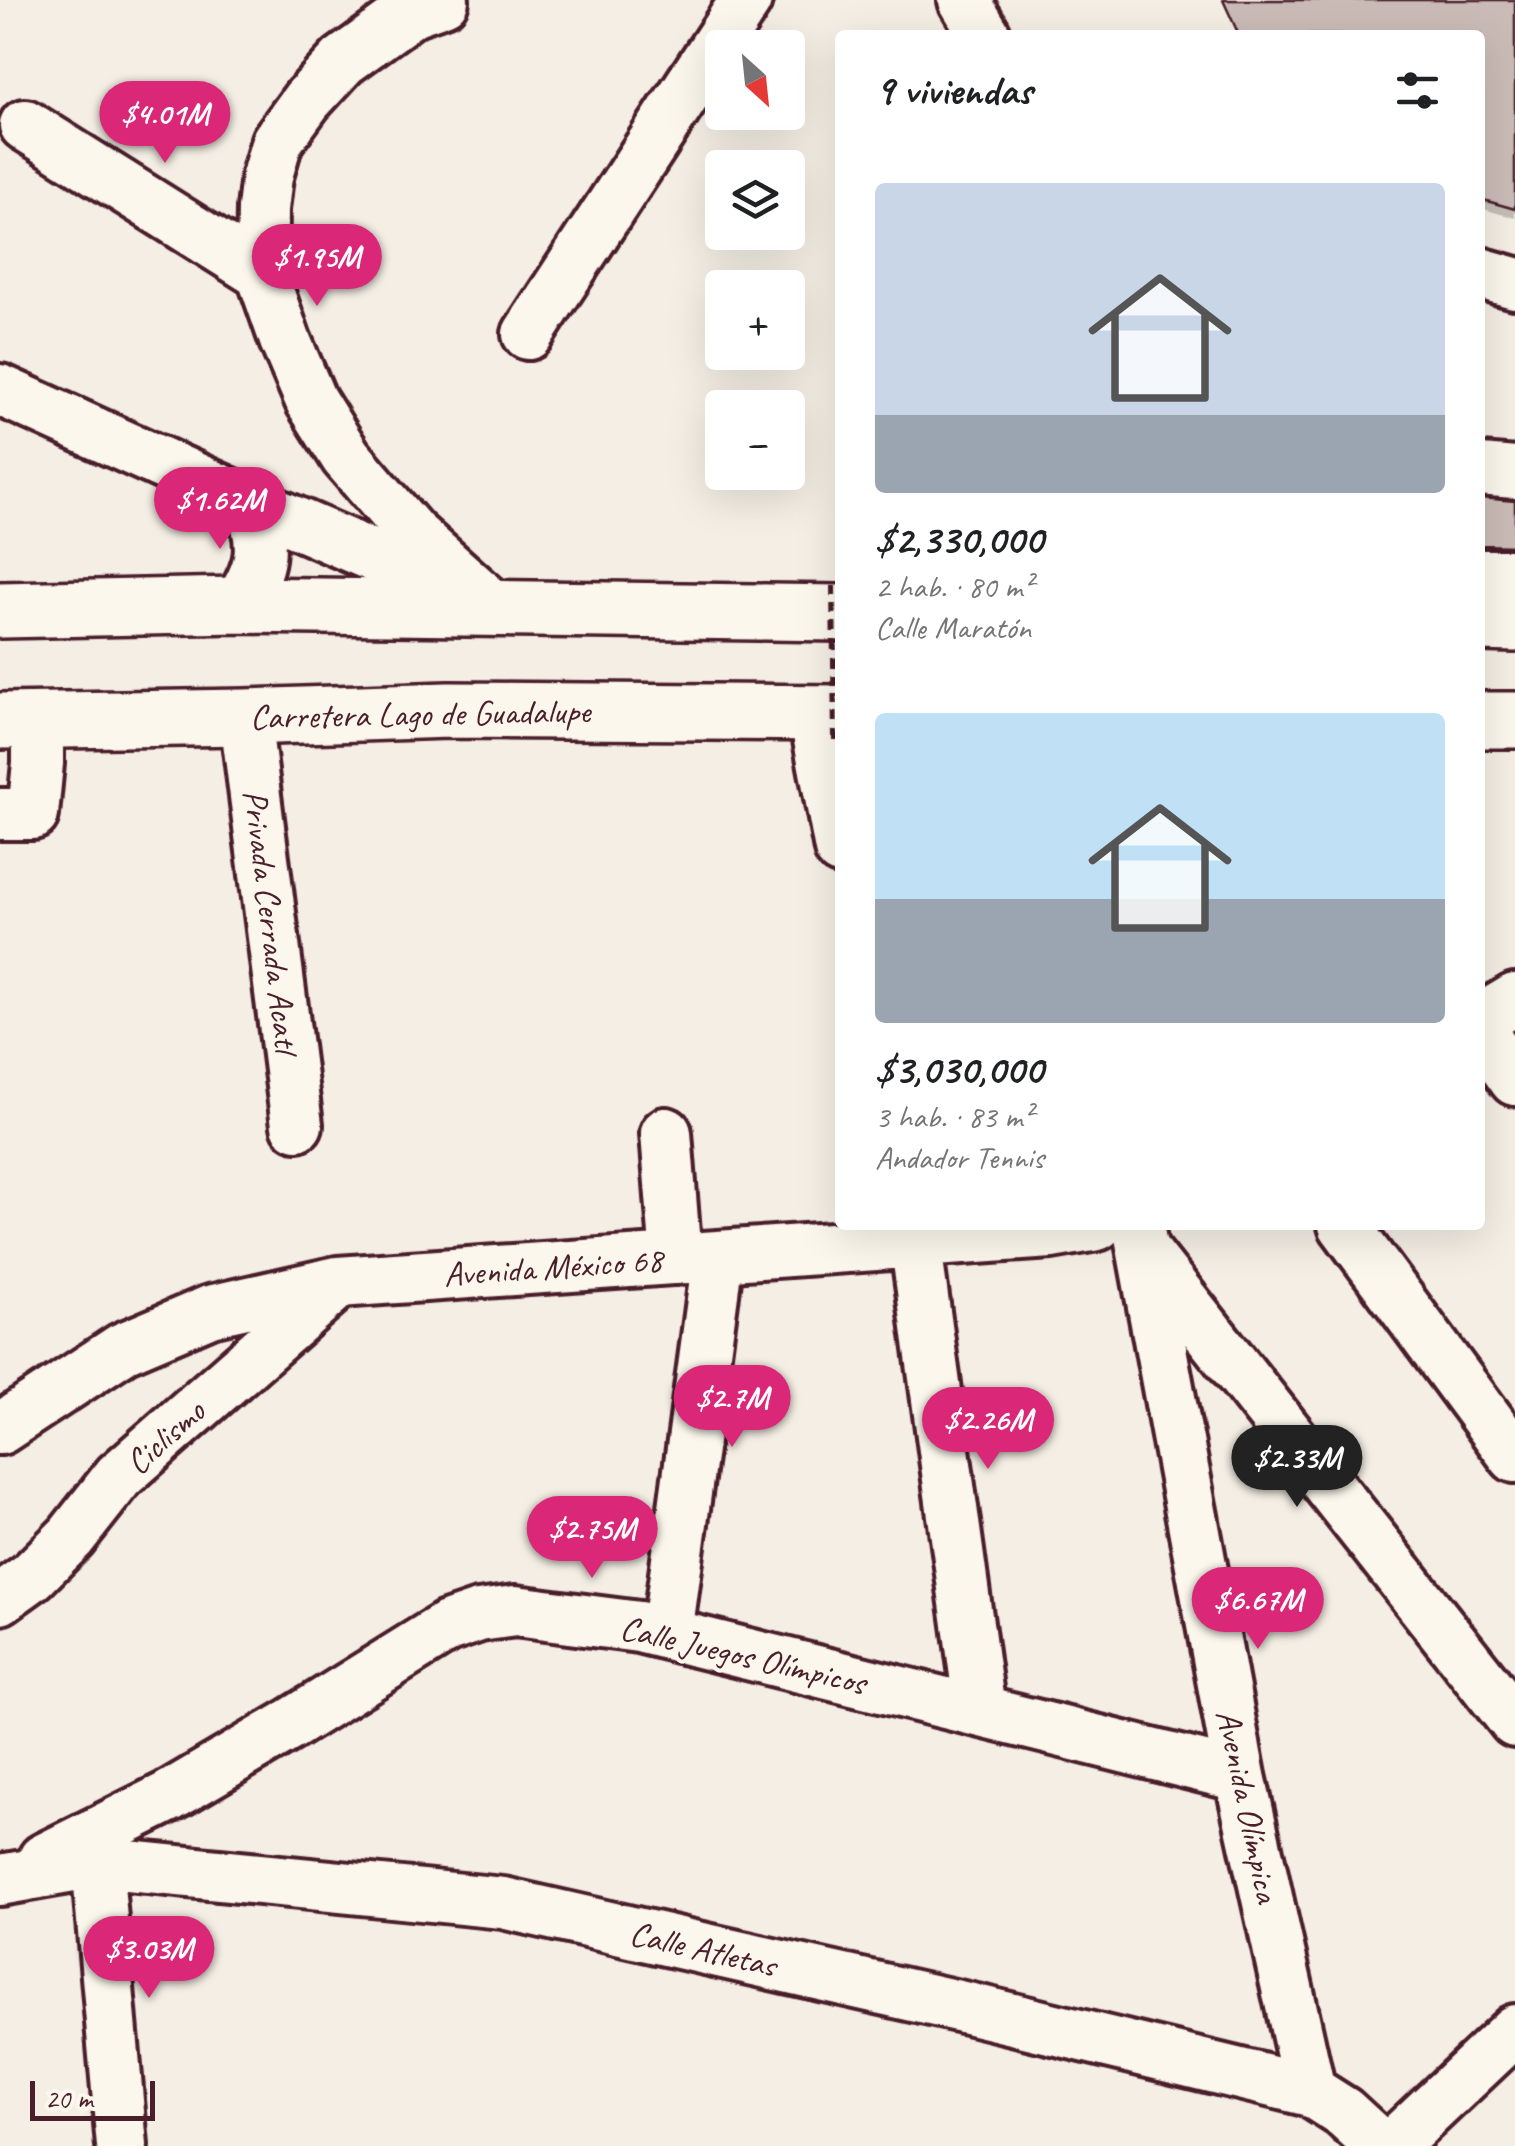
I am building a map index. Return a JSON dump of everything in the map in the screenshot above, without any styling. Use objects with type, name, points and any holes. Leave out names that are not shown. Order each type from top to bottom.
[{"type":"main road","points":[[0,610],[238,605],[495,608],[835,600]]},
{"type":"main road","points":[[1485,623],[1515,624]]},
{"type":"main road","name":"Carretera Lago de Guadalupe","points":[[19,720],[448,710],[830,723]]},
{"type":"main road","points":[[1485,720],[1515,720]]},
{"type":"street","points":[[528,334],[746,0]]},
{"type":"street","points":[[964,0],[982,30]]},
{"type":"street","points":[[419,4],[344,61],[306,100],[277,141],[263,210],[262,274],[311,401],[346,457],[412,534],[495,608]]},
{"type":"street","points":[[24,125],[262,274]]},
{"type":"street","points":[[1485,275],[1515,284]]},
{"type":"street","points":[[0,390],[250,504],[495,608]]},
{"type":"street","points":[[1485,470],[1515,473]]},
{"type":"street","points":[[238,605],[253,582],[261,556],[259,529],[250,504]]},
{"type":"street","points":[[1485,575],[1515,575]]},
{"type":"street","name":"Privada Cerrada Acatl","points":[[245,717],[297,1125]]},
{"type":"street","points":[[0,814],[33,814],[38,764],[19,720]]},
{"type":"street","points":[[830,723],[835,786]]},
{"type":"street","points":[[1485,1017],[1515,998]]},
{"type":"street","points":[[1485,1038],[1515,1080]]},
{"type":"street","points":[[666,1133],[697,1257],[667,1634]]},
{"type":"street","name":"Avenida México 68","points":[[12,1408],[123,1348],[210,1310],[338,1282],[697,1257],[915,1234],[1067,1230]]},
{"type":"street","points":[[1348,1230],[1515,1457]]},
{"type":"street","points":[[915,1234],[980,1712]]},
{"type":"street","points":[[1140,1236],[1515,1722]]},
{"type":"street","name":"Avenida Olímpica","points":[[1140,1236],[1240,1776],[1310,2092]]},
{"type":"street","name":"Ciclismo","points":[[0,1599],[32,1576],[71,1538],[119,1476],[338,1282]]},
{"type":"street","name":"Calle Juegos Olímpicos","points":[[2,1879],[168,1797],[447,1627],[479,1616],[516,1611],[638,1627],[1240,1776]]},
{"type":"street","points":[[97,1863],[122,2146]]},
{"type":"street","name":"Calle Atletas","points":[[2,1879],[97,1863],[503,1903],[980,2011],[1310,2092],[1343,2112],[1380,2146]]},
{"type":"street","points":[[1392,2146],[1515,2030]]},
{"type":"path","points":[[830,723],[835,635]]},
{"type":"building","points":[[1223,0],[1515,0],[1515,209],[1485,200],[1485,30],[1237,30]]},
{"type":"building","points":[[1485,495],[1515,496],[1515,546],[1485,545]]}]
